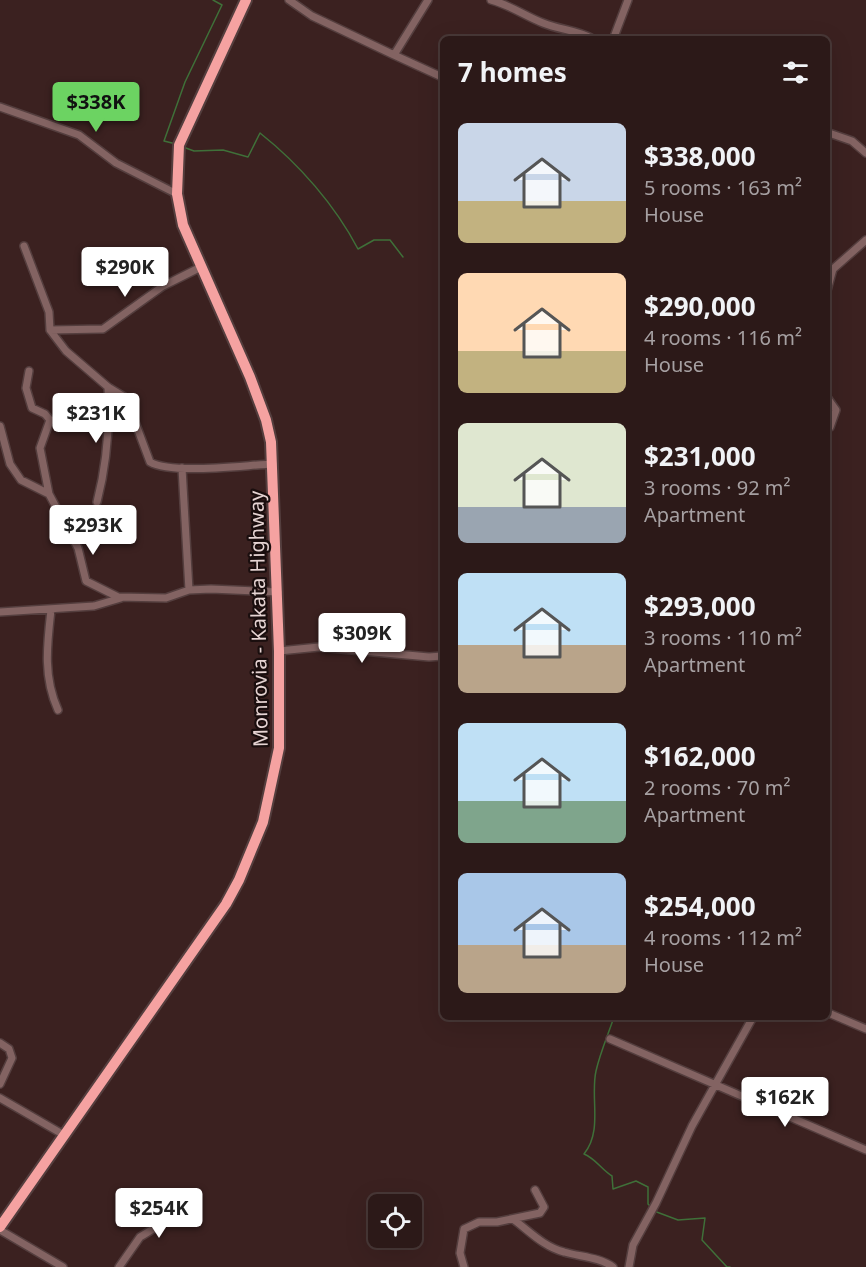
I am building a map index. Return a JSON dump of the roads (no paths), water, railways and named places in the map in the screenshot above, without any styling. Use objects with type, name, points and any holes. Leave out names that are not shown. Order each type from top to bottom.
[{"type":"highway","name":"Monrovia - Kakata Highway","points":[[0,1228],[200,944],[239,880],[263,822],[272,786],[279,748],[279,651],[273,464],[266,420],[250,377],[183,225],[177,194],[179,145],[246,0]]},
{"type":"street","points":[[289,0],[312,16],[440,76]]},
{"type":"street","points":[[394,55],[428,0]]},
{"type":"street","points":[[491,0],[505,4],[543,24],[587,36]]},
{"type":"street","points":[[614,36],[628,0]]},
{"type":"street","points":[[0,107],[79,135],[116,163],[177,194]]},
{"type":"street","points":[[830,133],[852,141],[866,153]]},
{"type":"street","points":[[830,267],[866,240]]},
{"type":"street","points":[[24,246],[49,312],[50,330],[66,351],[108,387],[126,398],[150,462],[159,466],[182,468],[273,464]]},
{"type":"street","points":[[50,330],[103,329],[163,286],[201,267]]},
{"type":"street","points":[[29,371],[26,388],[32,408],[45,414],[50,420],[110,422],[133,418]]},
{"type":"street","points":[[97,502],[106,464],[110,422],[108,387]]},
{"type":"street","points":[[830,402],[836,410],[830,427]]},
{"type":"street","points":[[50,420],[40,448],[48,494],[78,548],[86,581],[118,597],[166,598],[189,590],[278,592]]},
{"type":"street","points":[[0,426],[10,464],[21,480],[48,494]]},
{"type":"street","points":[[182,468],[189,590]]},
{"type":"street","points":[[0,612],[94,606],[121,598]]},
{"type":"street","points":[[51,610],[47,640],[47,678],[58,710]]},
{"type":"street","points":[[279,651],[319,647],[440,656]]},
{"type":"street","points":[[830,1014],[866,1029]]},
{"type":"street","points":[[629,1267],[633,1245],[656,1203],[692,1126],[751,1020]]},
{"type":"street","points":[[610,1039],[866,1150]]},
{"type":"street","points":[[0,1043],[9,1049],[12,1058],[0,1084]]},
{"type":"street","points":[[0,1098],[64,1135]]},
{"type":"street","points":[[464,1267],[460,1252],[464,1229],[479,1222],[513,1219],[540,1213],[544,1207],[535,1190]]},
{"type":"street","points":[[119,1267],[140,1237],[158,1226],[181,1196]]},
{"type":"street","points":[[513,1219],[539,1240],[562,1252],[596,1258],[613,1267]]},
{"type":"street","points":[[0,1228],[63,1267]]},
{"type":"waterway","points":[[176,144],[164,141],[185,82],[222,5],[213,0]]},
{"type":"waterway","points":[[183,147],[194,151],[223,150],[248,157],[260,133],[289,158],[315,186],[358,249],[374,240],[390,240],[403,257]]},
{"type":"waterway","points":[[613,1020],[596,1071],[595,1124],[590,1145],[584,1154],[612,1176],[613,1189],[636,1181],[648,1187],[648,1204],[651,1207]]},
{"type":"waterway","points":[[654,1211],[678,1220],[705,1218],[702,1240],[727,1267],[730,1267]]}]
